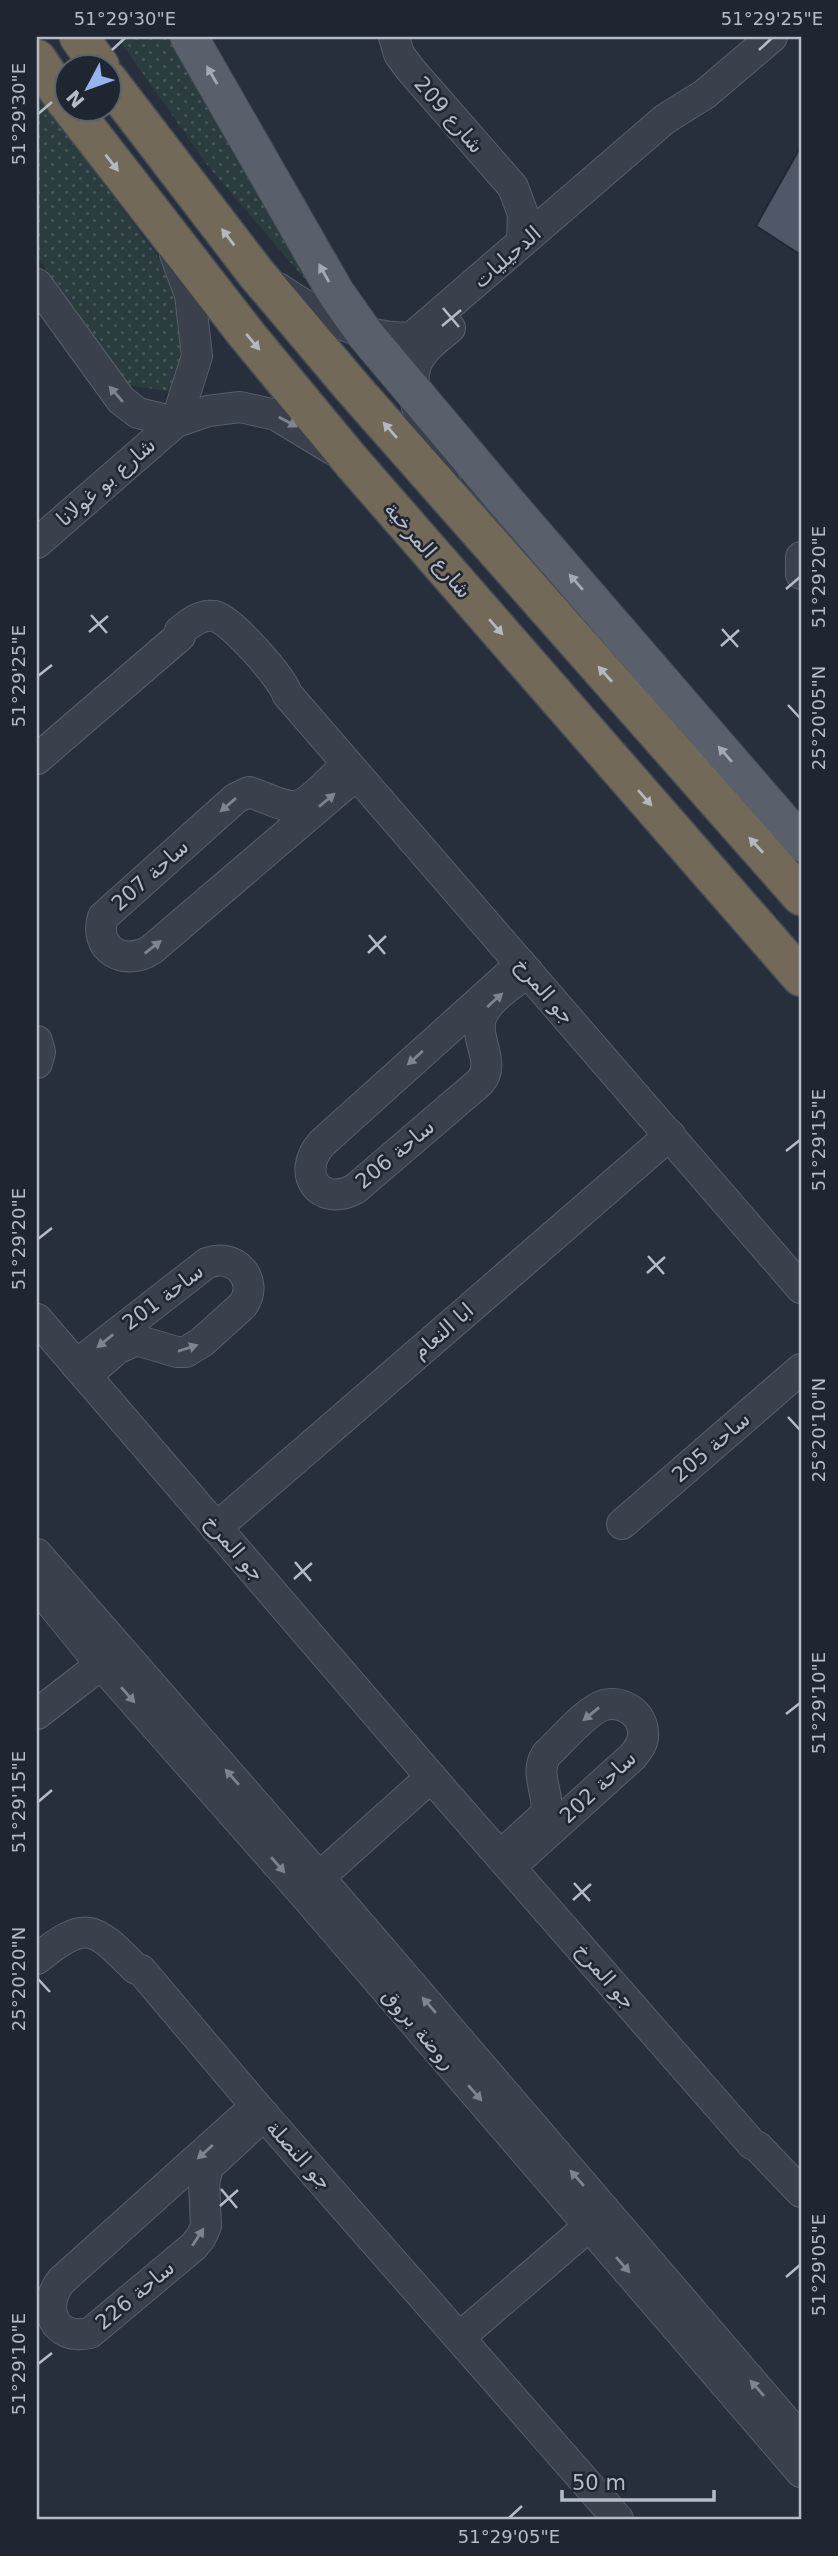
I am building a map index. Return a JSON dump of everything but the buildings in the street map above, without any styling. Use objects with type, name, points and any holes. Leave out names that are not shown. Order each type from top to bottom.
[{"type":"highway","points":[[79,37],[90,52]]},
{"type":"highway","points":[[37,59],[52,81]]},
{"type":"highway","points":[[122,98],[255,272],[454,504],[801,896]]},
{"type":"highway","name":"شارع المرخية","points":[[82,122],[167,233],[352,462],[801,978]]},
{"type":"main road","points":[[190,37],[335,293],[365,334],[801,843]]},
{"type":"street","name":"شارع 209","points":[[394,37],[399,54],[410,69],[513,187],[539,201],[568,204]]},
{"type":"street","name":"الدحيليات","points":[[255,272],[308,309],[365,334],[412,337],[665,119],[705,94],[772,37]]},
{"type":"street","name":"الدحيليات","points":[[454,504],[422,425],[415,391],[416,366],[432,344],[675,132],[705,94]]},
{"type":"street","name":"شارع 209","points":[[513,187],[523,214],[522,242]]},
{"type":"street","name":"شارع بو غولانا","points":[[167,233],[190,295],[197,356],[176,422]]},
{"type":"street","points":[[37,284],[121,401],[138,413],[176,422]]},
{"type":"street","name":"شارع بو غولانا","points":[[37,542],[176,422],[215,409],[240,407],[276,415],[352,462]]},
{"type":"street","points":[[801,557],[801,574]]},
{"type":"street","name":"جو المرخ","points":[[37,759],[180,636],[209,633],[230,639],[278,690],[287,694],[801,1287]]},
{"type":"street","name":"ساحة 207","points":[[352,769],[280,840],[141,956],[121,957],[113,952],[102,937],[100,927],[103,917],[110,909],[236,798],[249,792],[291,806],[303,804],[352,769]]},
{"type":"street","points":[[273,801],[282,820],[280,840]]},
{"type":"street","name":"ساحة 206","points":[[524,968],[485,1010],[480,1026],[486,1058],[484,1077],[355,1189],[335,1196],[324,1193],[316,1186],[310,1176],[309,1167],[315,1151],[442,1034],[524,968]]},
{"type":"street","points":[[442,1034],[464,1035],[483,1045]]},
{"type":"street","points":[[37,1041],[40,1052],[37,1063]]},
{"type":"street","name":"ابا النعام","points":[[216,1528],[670,1135]]},
{"type":"street","name":"ساحة 201","points":[[216,1259],[230,1261],[248,1281],[249,1290],[243,1305],[195,1348],[177,1352],[136,1340],[127,1342],[81,1371],[152,1305],[197,1269],[216,1259]]},
{"type":"street","points":[[152,1305],[150,1325],[156,1344]]},
{"type":"street","name":"جو المرخ","points":[[37,1319],[505,1862],[752,2144],[801,2192]]},
{"type":"street","name":"ساحة 205","points":[[622,1524],[801,1369]]},
{"type":"street","name":"روضة بروق","points":[[37,1554],[106,1652]]},
{"type":"street","name":"روضة بروق","points":[[37,1586],[106,1652],[310,1885],[597,2218],[801,2470]]},
{"type":"street","points":[[38,1712],[52,1694],[106,1652]]},
{"type":"street","name":"ساحة 202","points":[[617,1703],[630,1709],[640,1719],[643,1732],[641,1746],[632,1758],[582,1803],[505,1862],[546,1814],[547,1795],[540,1774],[546,1755],[591,1712],[603,1705],[617,1703]]},
{"type":"street","points":[[310,1885],[432,1777]]},
{"type":"street","points":[[547,1795],[582,1803]]},
{"type":"street","name":"جو النصلة","points":[[37,1949],[64,1926],[82,1917],[93,1916],[109,1926],[124,1941],[141,1965],[141,1970]]},
{"type":"street","name":"جو النصلة","points":[[37,1959],[71,1935],[89,1932],[107,1940],[136,1969],[141,1970],[260,2111],[618,2519]]},
{"type":"street","name":"ساحة 226","points":[[260,2111],[208,2167],[204,2183],[206,2226],[194,2246],[90,2333],[67,2333],[57,2325],[51,2314],[50,2304],[54,2290],[163,2189],[260,2111]]},
{"type":"street","name":"جو المرخ","points":[[752,2144],[751,2149],[801,2211]]},
{"type":"street","points":[[163,2189],[185,2192],[205,2204]]},
{"type":"street","points":[[460,2337],[597,2218]]},
{"type":"street","name":"روضة بروق","points":[[597,2218],[801,2440]]},
{"type":"shaded area","points":[[117,37],[176,37],[316,292],[208,166]]},
{"type":"shaded area","points":[[37,94],[52,114],[52,122],[58,122],[158,257],[177,291],[185,349],[172,392],[128,385],[37,256]]}]
